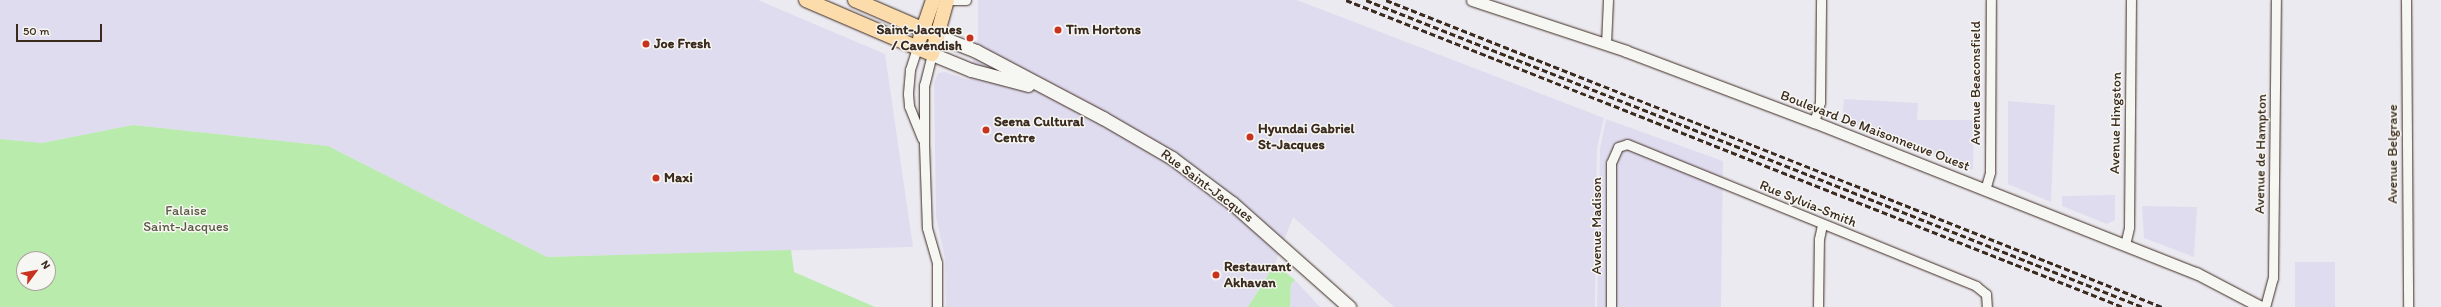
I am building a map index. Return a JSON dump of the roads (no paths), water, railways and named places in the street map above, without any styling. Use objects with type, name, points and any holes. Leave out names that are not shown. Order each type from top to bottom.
[{"type":"main road","name":"Rue Saint-Jacques","points":[[806,0],[971,70],[1048,91]]},
{"type":"main road","name":"Rue Saint-Jacques","points":[[855,0],[976,51],[1048,91],[1127,130],[1190,171],[1247,215],[1349,307]]},
{"type":"main road","points":[[917,48],[924,30],[932,0]]},
{"type":"main road","points":[[932,54],[947,0]]},
{"type":"street","points":[[947,0],[966,0]]},
{"type":"street","name":"Boulevard De Maisonneuve Ouest","points":[[1472,0],[1606,44],[1814,122],[2208,278],[2261,307]]},
{"type":"street","points":[[1606,44],[1608,0]]},
{"type":"street","points":[[1814,122],[1820,102],[1821,0]]},
{"type":"street","name":"Avenue Beaconsfield","points":[[1985,190],[1990,172],[1991,0]]},
{"type":"street","name":"Avenue Hingston","points":[[2125,245],[2129,227],[2131,0]]},
{"type":"street","name":"Avenue de Hampton","points":[[2265,307],[2273,278],[2276,0]]},
{"type":"street","name":"Avenue Belgrave","points":[[2406,0],[2408,307]]},
{"type":"street","points":[[917,48],[910,70],[908,94],[909,106],[924,144]]},
{"type":"street","points":[[932,54],[924,85],[924,144],[927,228],[937,263],[937,307]]},
{"type":"street","name":"Rue Sylvia-Smith","points":[[1618,147],[1627,144],[1636,145],[1724,185],[1976,286],[1986,294],[1987,307]]},
{"type":"street","name":"Avenue Madison","points":[[1611,307],[1611,168],[1613,155],[1618,147]]},
{"type":"street","points":[[1818,307],[1819,239],[1822,225]]},
{"type":"railway","points":[[1346,0],[2123,307]]},
{"type":"railway","points":[[1366,0],[2143,307]]},
{"type":"railway","points":[[1386,0],[2162,307]]},
{"type":"place","name":"Tim Hortons","points":[[1058,30]]},
{"type":"place","name":"Saint-Jacques / Cavendish","points":[[970,38]]},
{"type":"place","name":"Joe Fresh","points":[[646,44]]},
{"type":"place","name":"Seena Cultural Centre","points":[[986,130]]},
{"type":"place","name":"Hyundai Gabriel St-Jacques","points":[[1250,137]]},
{"type":"place","name":"Maxi","points":[[656,178]]},
{"type":"place","name":"Restaurant Akhavan","points":[[1216,275]]},
{"type":"park label","name":"Falaise Saint-Jacques","points":[[186,220]]}]
